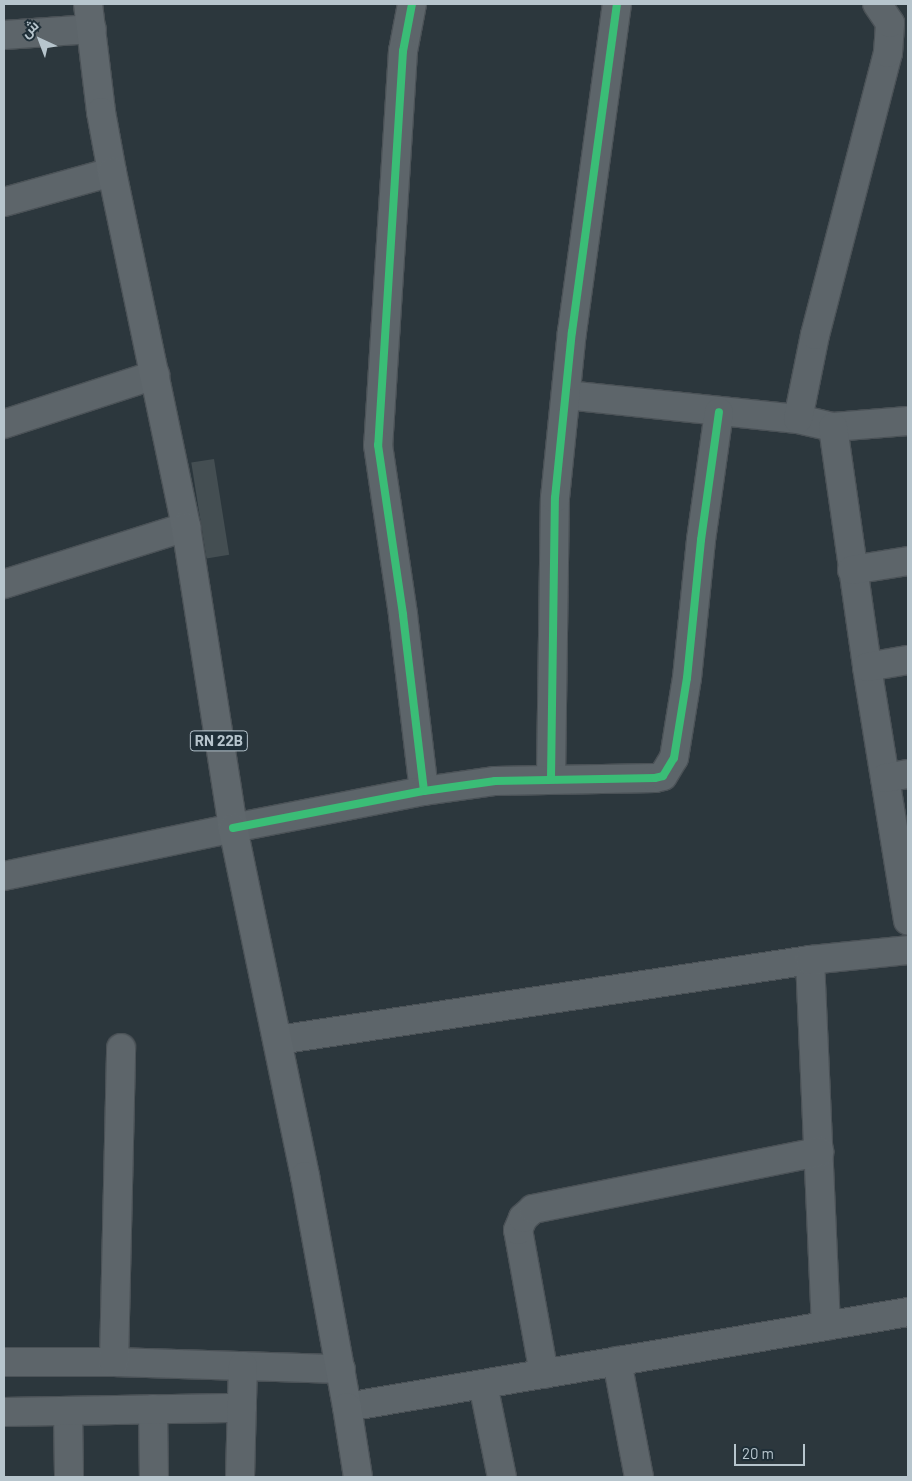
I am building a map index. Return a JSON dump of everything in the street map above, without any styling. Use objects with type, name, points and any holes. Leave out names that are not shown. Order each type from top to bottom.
[{"type":"main road","name":"RN 22B","points":[[90,16],[101,112],[112,172],[186,528],[233,828],[278,1040],[347,1407],[358,1477]]},
{"type":"street","points":[[412,4],[402,51],[378,445],[403,615],[424,791]]},
{"type":"street","points":[[551,778],[555,498],[566,395],[617,4]]},
{"type":"street","points":[[798,419],[816,335],[898,53],[890,23],[875,4]]},
{"type":"street","points":[[4,35],[90,16]]},
{"type":"street","points":[[4,202],[112,172]]},
{"type":"street","points":[[4,424],[155,375]]},
{"type":"street","points":[[566,395],[798,419],[833,428],[908,421]]},
{"type":"street","points":[[4,876],[233,828],[424,791],[495,781],[551,778],[655,778],[664,776],[674,758],[687,678],[702,540],[719,412]]},
{"type":"street","points":[[833,428],[867,667],[897,776],[908,921]]},
{"type":"street","points":[[4,584],[186,528]]},
{"type":"street","points":[[852,570],[908,561]]},
{"type":"street","points":[[867,667],[908,660]]},
{"type":"street","points":[[278,1040],[810,960],[908,950]]},
{"type":"street","points":[[810,960],[826,1326]]},
{"type":"street","points":[[114,1362],[121,1048]]},
{"type":"street","points":[[544,1374],[518,1230],[523,1218],[533,1210],[819,1152]]},
{"type":"street","points":[[347,1407],[908,1312]]},
{"type":"street","points":[[617,1361],[639,1477]]},
{"type":"street","points":[[4,1362],[114,1362],[340,1369]]},
{"type":"street","points":[[240,1477],[243,1366]]},
{"type":"street","points":[[484,1384],[502,1477]]},
{"type":"street","points":[[153,1408],[154,1477]]},
{"type":"street","points":[[4,1412],[242,1408]]},
{"type":"street","points":[[68,1411],[69,1477]]},
{"type":"building","points":[[214,459],[229,555],[206,558],[191,463]]},
{"type":"cycle path","points":[[412,4],[403,51],[378,445],[403,615],[424,791]]},
{"type":"cycle path","points":[[551,778],[555,498],[572,332],[617,4]]},
{"type":"cycle path","points":[[233,828],[424,791],[495,781],[655,778],[663,776],[674,758],[687,678],[701,540],[719,412]]}]
